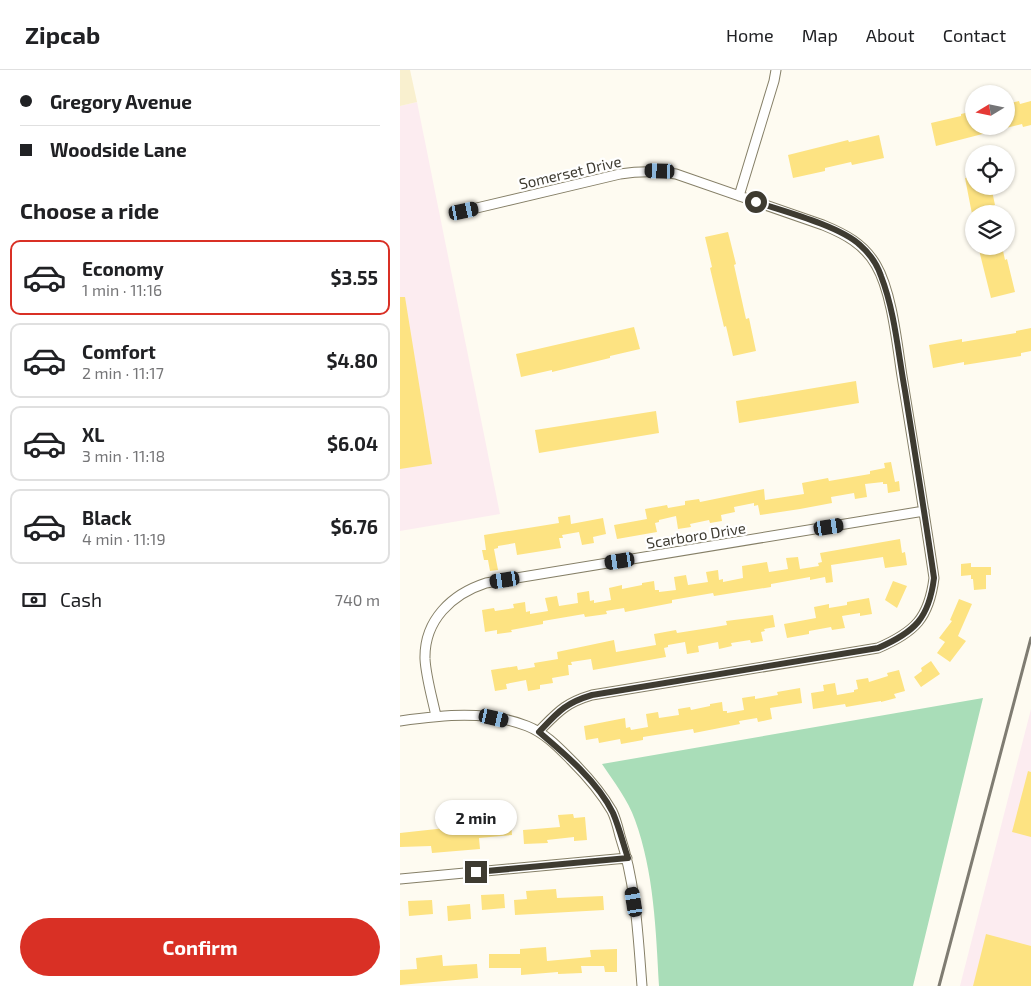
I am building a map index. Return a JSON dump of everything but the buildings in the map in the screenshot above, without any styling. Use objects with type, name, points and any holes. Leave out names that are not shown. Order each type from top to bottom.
[{"type":"street","points":[[739,196],[776,70]]},
{"type":"street","name":"Somerset Drive","points":[[464,211],[640,170],[660,171],[676,174],[838,231],[860,244],[876,265],[885,289],[894,328],[934,578],[932,597],[922,618],[907,633],[878,648],[592,695],[574,700],[563,707],[539,732]]},
{"type":"street","name":"Scarboro Drive","points":[[436,716],[425,663],[427,640],[434,621],[441,612],[455,598],[470,589],[486,583],[924,511]]},
{"type":"street","points":[[400,721],[436,716],[463,715],[494,718],[526,725],[539,732],[591,780],[613,812],[628,858],[638,924],[642,986]]},
{"type":"street","points":[[400,879],[628,858]]},
{"type":"shaded area","points":[[400,70],[410,70],[417,102],[400,106]]},
{"type":"shaded area","points":[[417,102],[500,514],[400,531],[400,106]]},
{"type":"shaded area","points":[[1031,709],[1031,986],[960,986]]},
{"type":"green space","points":[[983,698],[913,986],[659,986],[653,902],[641,840],[629,805],[602,764]]},
{"type":"railway","points":[[939,986],[1031,638]]},
{"type":"route","points":[[476,872],[628,858],[613,812],[591,780],[539,732],[563,707],[574,700],[592,695],[878,648],[907,633],[922,618],[928,607],[932,597],[934,578],[895,336],[881,275],[868,253],[860,244],[850,238],[823,225],[756,202]]}]
